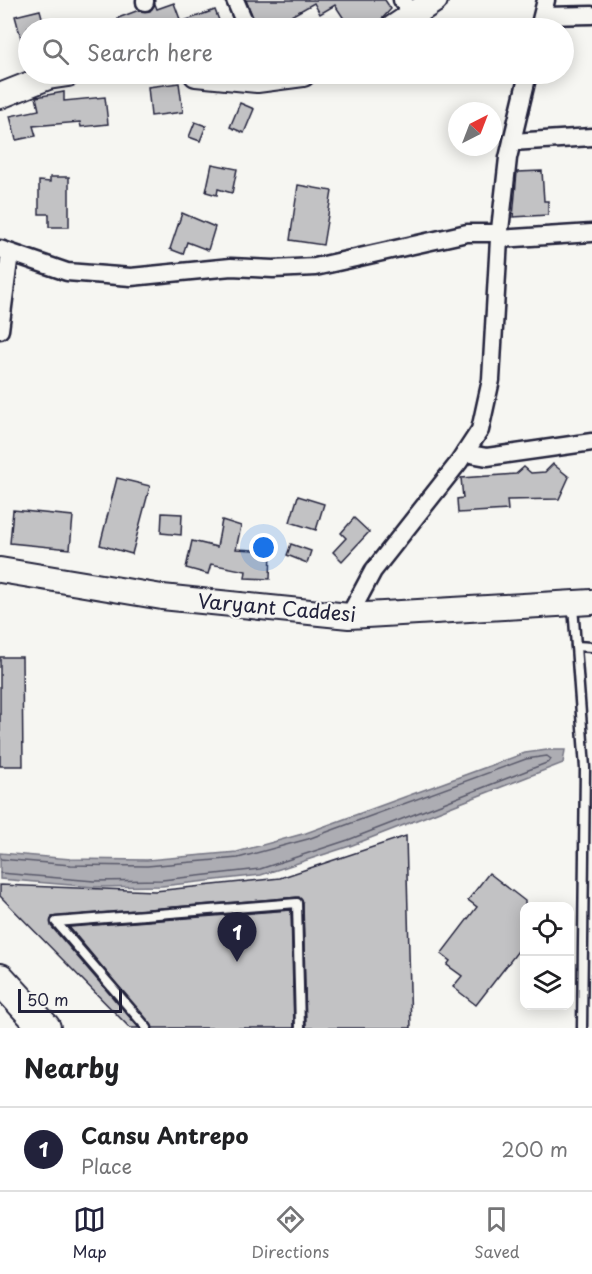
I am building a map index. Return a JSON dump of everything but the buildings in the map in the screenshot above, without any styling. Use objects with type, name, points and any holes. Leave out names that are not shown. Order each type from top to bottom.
[{"type":"highway","points":[[0,979],[45,1028]]},
{"type":"street","points":[[235,0],[243,18]]},
{"type":"street","points":[[408,8],[435,0]]},
{"type":"street","points":[[543,15],[592,15]]},
{"type":"street","points":[[0,96],[27,84]]},
{"type":"street","points":[[349,616],[373,571],[465,453],[480,430],[491,380],[500,236],[512,142],[526,84]]},
{"type":"street","points":[[512,142],[592,137]]},
{"type":"street","points":[[0,330],[5,251],[67,272],[131,277],[231,267],[273,269],[315,267],[467,232],[500,236],[592,233]]},
{"type":"street","points":[[465,453],[487,457],[592,442]]},
{"type":"street","name":"Varyant Caddesi","points":[[0,570],[162,597],[349,616],[583,602]]},
{"type":"lane","points":[[582,1028],[585,768],[576,646],[583,602]]},
{"type":"lane","points":[[576,646],[592,647]]},
{"type":"lane","points":[[147,1028],[56,922],[297,903],[300,1028]]},
{"type":"water","points":[[565,750],[563,763],[350,846],[261,875],[162,886],[94,887],[0,879],[0,853],[71,859],[147,860],[237,852],[306,833],[525,753]]},
{"type":"place","name":"Cansu Antrepo","points":[[237,962]]}]
